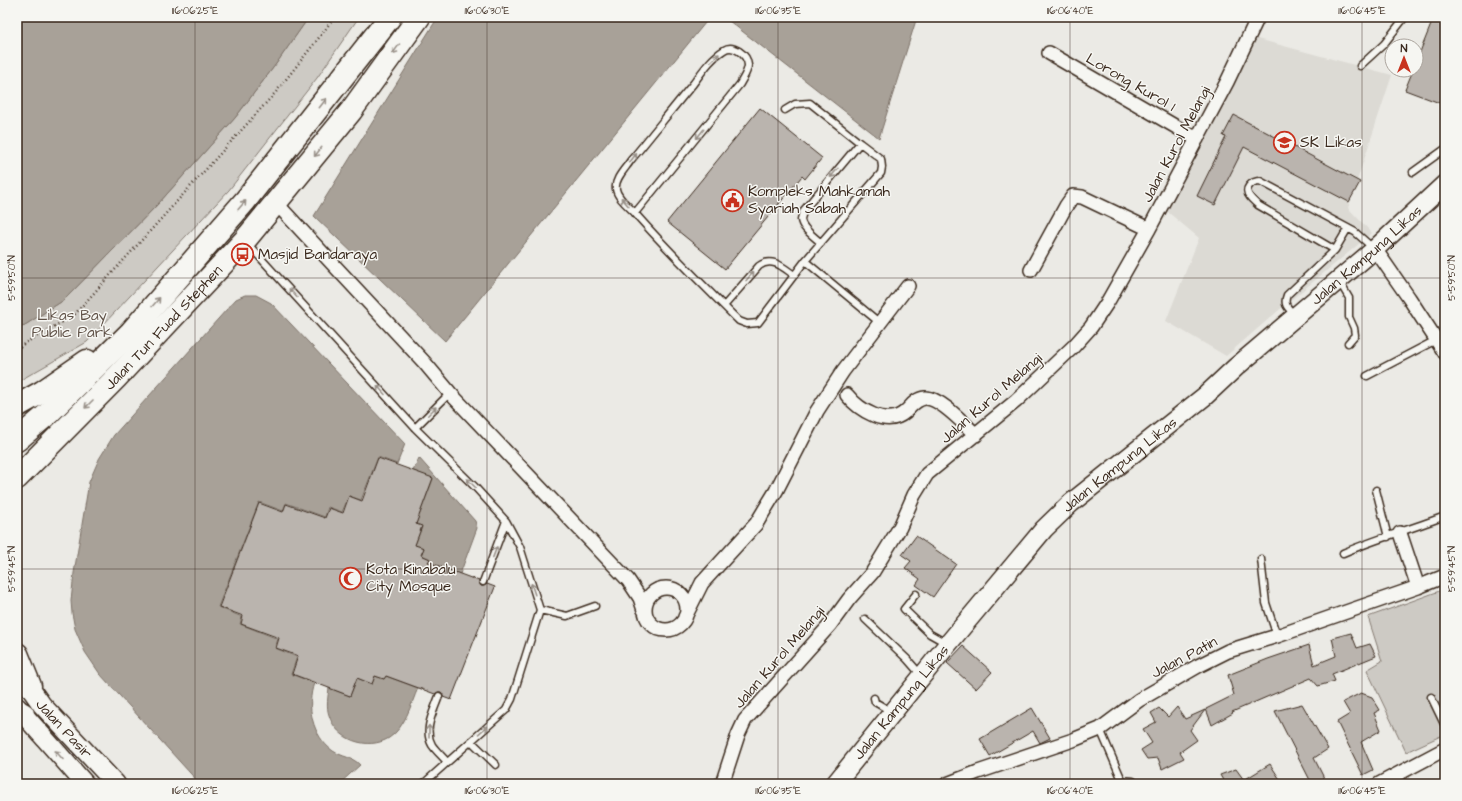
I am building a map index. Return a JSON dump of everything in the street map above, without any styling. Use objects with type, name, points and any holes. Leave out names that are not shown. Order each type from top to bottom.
[{"type":"highway","name":"Jalan Tun Fuad Stephen","points":[[17,440],[50,412],[131,332],[245,201],[390,17]]},
{"type":"highway","name":"Jalan Tun Fuad Stephen","points":[[17,478],[121,372],[245,240],[351,111],[419,17]]},
{"type":"highway","points":[[17,406],[42,392],[131,332]]},
{"type":"highway","points":[[17,493],[36,473],[52,441]]},
{"type":"highway","points":[[17,654],[24,678]]},
{"type":"main road","name":"Jalan Kampung Likas","points":[[835,784],[948,644],[1044,529],[1071,503],[1205,396],[1236,367],[1374,249],[1445,184]]},
{"type":"main road","name":"Jalan Pasir","points":[[24,678],[42,705],[116,784]]},
{"type":"main road","name":"Jalan Pasir","points":[[19,711],[85,784]]},
{"type":"street","name":"Jalan Kurol Melangi","points":[[722,784],[738,735],[745,720],[830,625],[849,599],[872,573],[900,527],[914,495],[927,474],[976,435],[1034,384],[1084,336],[1107,303],[1149,229],[1227,82],[1258,17]]},
{"type":"street","name":"Lorong Kurol 1","points":[[1049,53],[1197,139]]},
{"type":"street","points":[[1032,270],[1066,206],[1073,196],[1082,197],[1149,229]]},
{"type":"street","points":[[276,203],[424,362],[450,393],[628,580],[640,598],[646,617],[650,623],[662,630],[669,630],[682,623],[702,583],[756,524],[783,478],[817,411],[843,371],[908,286]]},
{"type":"street","points":[[1374,249],[1409,298],[1445,353]]},
{"type":"street","points":[[847,395],[858,406],[884,419],[896,418],[905,413],[915,402],[925,398],[942,404],[976,435]]},
{"type":"street","points":[[1394,535],[1418,587]]},
{"type":"street","name":"Jalan Patin","points":[[947,784],[1073,740],[1100,729],[1139,700],[1198,666],[1228,651],[1278,636],[1418,587],[1445,576]]},
{"type":"street","points":[[628,580],[644,587],[666,587],[673,589],[685,589],[702,583]]},
{"type":"street","points":[[644,610],[648,596],[659,588]]},
{"type":"street","points":[[673,589],[684,597],[687,610],[685,617]]},
{"type":"street","points":[[1379,784],[1445,749]]},
{"type":"lane","points":[[1360,66],[1384,44],[1405,17]]},
{"type":"lane","points":[[635,213],[740,84],[746,74],[748,66],[746,58],[738,50],[729,48],[725,49],[709,64],[621,174],[615,186],[616,192],[663,244],[739,321],[747,324],[758,323],[805,261],[881,173],[881,159],[860,144],[810,103],[795,104],[785,110]]},
{"type":"lane","points":[[821,243],[802,223],[801,219],[804,210],[860,144]]},
{"type":"lane","points":[[1413,172],[1445,148]]},
{"type":"lane","points":[[1335,250],[1258,204],[1249,197],[1247,190],[1249,184],[1254,181],[1260,181],[1355,232],[1374,249]]},
{"type":"lane","points":[[1296,316],[1286,306],[1285,300],[1287,295],[1335,250],[1348,228]]},
{"type":"lane","points":[[245,240],[415,428],[475,487],[506,521],[520,547],[540,610],[512,698],[506,710],[424,784]]},
{"type":"lane","points":[[805,261],[880,323]]},
{"type":"lane","points":[[724,306],[764,262],[774,262],[794,276]]},
{"type":"lane","points":[[1338,280],[1349,298],[1349,317],[1354,328],[1355,335],[1348,343]]},
{"type":"lane","points":[[1367,376],[1436,340]]},
{"type":"lane","points":[[415,428],[450,393]]},
{"type":"lane","points":[[1376,490],[1394,535]]},
{"type":"lane","points":[[1343,553],[1445,516]]},
{"type":"lane","points":[[483,582],[506,521]]},
{"type":"lane","points":[[1261,558],[1266,603],[1278,636]]},
{"type":"lane","points":[[916,594],[904,609],[930,634],[948,644]]},
{"type":"lane","points":[[540,610],[567,616],[595,606]]},
{"type":"lane","points":[[865,619],[907,659],[922,676]]},
{"type":"lane","points":[[439,696],[428,728],[428,736],[432,745],[447,762]]},
{"type":"lane","points":[[874,698],[875,702],[893,712]]},
{"type":"lane","points":[[1431,698],[1445,726]]},
{"type":"lane","points":[[1100,729],[1122,780],[1133,781]]},
{"type":"lane","points":[[471,741],[496,765]]},
{"type":"path","points":[[17,350],[25,343],[74,315],[276,92],[334,17]]},
{"type":"shaded area","points":[[17,17],[309,17],[235,118],[158,204],[64,300],[25,325],[17,327]]},
{"type":"shaded area","points":[[438,17],[710,17],[445,341],[314,216]]},
{"type":"shaded area","points":[[724,17],[917,17],[879,138]]},
{"type":"shaded area","name":"SK Likas","points":[[1254,38],[1384,73],[1384,78],[1391,78],[1348,208],[1372,233],[1226,356],[1166,321],[1199,238],[1163,208]]},
{"type":"shaded area","points":[[245,295],[256,295],[271,303],[405,444],[397,464],[378,457],[361,500],[349,496],[342,512],[328,507],[325,517],[286,503],[283,511],[259,502],[218,607],[242,617],[240,624],[278,639],[275,648],[297,657],[291,674],[314,683],[311,711],[320,737],[333,751],[354,760],[360,765],[339,784],[200,784],[100,674],[85,652],[75,629],[71,601],[74,573],[89,482],[99,459],[114,435],[236,299]]},
{"type":"shaded area","points":[[419,458],[475,521],[477,528],[460,574],[428,562],[429,558],[421,555],[424,548],[415,545],[422,527],[416,524],[433,479],[413,471]]},
{"type":"shaded area","points":[[375,676],[384,679],[386,676],[418,688],[407,715],[395,734],[381,742],[363,743],[354,741],[338,731],[333,724],[328,709],[329,688],[350,696],[357,678],[372,684]]},
{"type":"green space","name":"Likas Bay Public Park","points":[[309,17],[359,17],[317,78],[229,190],[87,342],[17,382],[17,327],[25,325],[64,300],[158,204],[235,118]]},
{"type":"green space","points":[[1445,589],[1445,734],[1406,752],[1367,670],[1382,661],[1368,617]]},
{"type":"building","points":[[1434,17],[1445,17],[1445,105],[1405,90],[1410,78],[1424,78],[1424,42]]},
{"type":"building","name":"Kompleks Mahkamah Syariah Sabah","points":[[760,108],[822,158],[805,179],[802,176],[725,269],[667,222]]},
{"type":"building","points":[[1234,115],[1360,182],[1349,202],[1244,147],[1215,205],[1197,196],[1226,137],[1223,136]]},
{"type":"building","name":"Kota Kinabalu City Mosque","points":[[378,458],[433,478],[416,524],[422,526],[415,545],[424,548],[421,555],[430,559],[428,562],[479,581],[481,586],[487,584],[495,587],[451,700],[443,697],[441,692],[435,694],[386,676],[384,679],[375,676],[372,684],[357,678],[350,696],[292,674],[298,656],[276,648],[279,638],[241,624],[243,616],[219,607],[259,503],[283,512],[286,504],[325,518],[329,508],[343,513],[349,496],[362,501]]},
{"type":"building","points":[[916,536],[956,564],[933,597],[916,585],[920,579],[905,568],[911,561],[902,555]]},
{"type":"building","points":[[1351,633],[1357,648],[1370,644],[1376,656],[1332,674],[1335,681],[1318,686],[1311,678],[1232,712],[1233,713],[1212,725],[1206,709],[1234,695],[1228,675],[1309,645],[1314,665],[1336,656],[1332,638]]},
{"type":"building","points":[[963,646],[992,672],[976,689],[947,663]]},
{"type":"building","points":[[1361,693],[1372,697],[1380,710],[1374,713],[1381,730],[1361,742],[1373,770],[1363,775],[1337,722],[1350,714],[1343,702]]},
{"type":"building","points":[[1302,704],[1328,749],[1314,758],[1326,782],[1312,784],[1275,711]]},
{"type":"building","points":[[1177,707],[1185,719],[1205,710],[1190,730],[1197,740],[1180,752],[1184,758],[1162,769],[1158,758],[1147,759],[1141,750],[1152,743],[1143,729],[1156,722],[1151,713],[1159,708],[1168,717]]},
{"type":"building","points":[[1032,708],[1050,738],[1040,743],[1033,731],[990,756],[980,739]]},
{"type":"building","points":[[1270,764],[1283,784],[1225,784],[1220,775],[1236,769],[1244,780]]},
{"type":"place","name":"SK Likas","points":[[1284,142]]},
{"type":"place","name":"Kompleks Mahkamah Syariah Sabah","points":[[733,200]]},
{"type":"place","name":"Masjid Bandaraya","points":[[243,254]]},
{"type":"place","name":"Kota Kinabalu City Mosque","points":[[351,578]]}]
